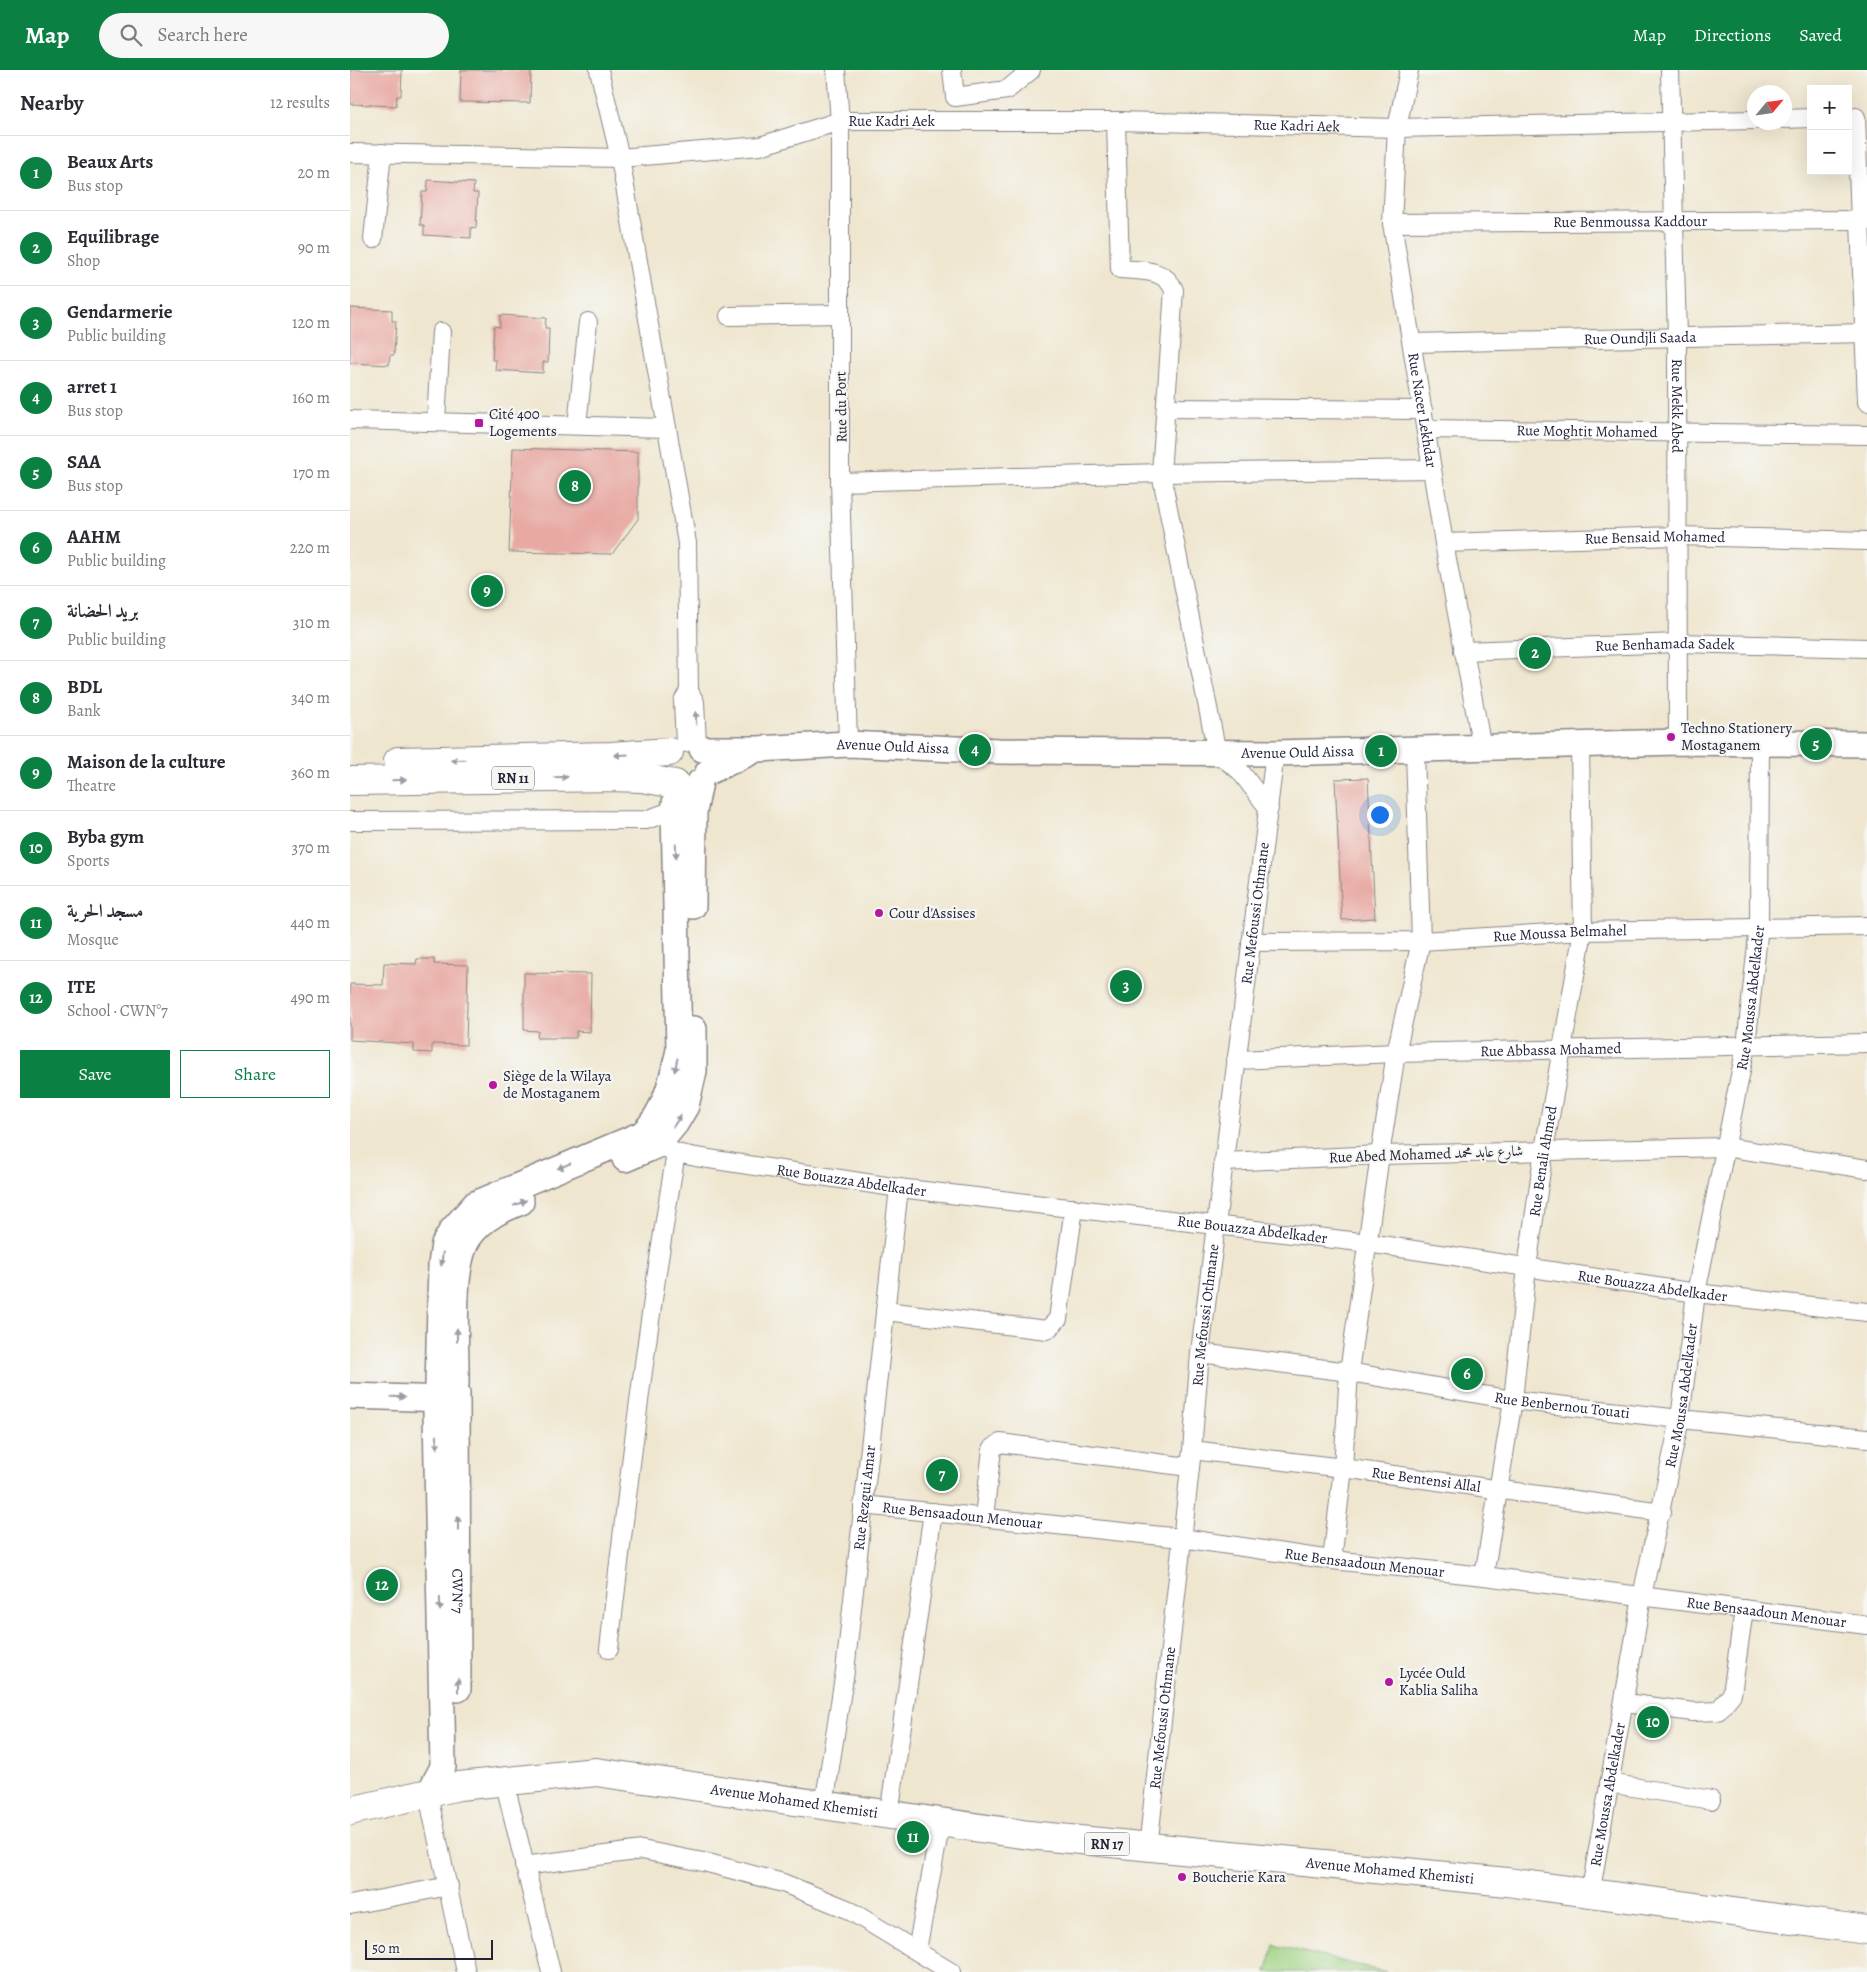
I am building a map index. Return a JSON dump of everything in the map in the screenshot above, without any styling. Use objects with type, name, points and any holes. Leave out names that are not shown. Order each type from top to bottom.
[{"type":"main road","name":"Avenue Ould Aissa","points":[[689,764],[758,749],[848,744],[999,751],[1216,753],[1415,751],[1580,747],[1678,742],[1867,744]]},
{"type":"main road","name":"RN 11","points":[[350,762],[611,756],[689,764]]},
{"type":"main road","name":"RN 11","points":[[350,781],[642,778],[689,764]]},
{"type":"main road","points":[[659,1144],[655,1123],[672,1080],[679,1050],[674,810],[689,764]]},
{"type":"main road","points":[[428,1794],[443,1767],[436,1422],[444,1390],[458,1270],[462,1252],[469,1237],[484,1221],[496,1213],[659,1144],[686,1106],[694,1071],[694,812],[689,764]]},
{"type":"main road","points":[[350,1380],[444,1390]]},
{"type":"main road","points":[[350,1396],[444,1390]]},
{"type":"main road","name":"CWN°7","points":[[444,1390],[459,1786]]},
{"type":"main road","name":"Avenue Mohamed Khemisti","points":[[350,1811],[459,1786],[596,1772],[1029,1835],[1507,1882],[1590,1895],[1867,1930]]},
{"type":"street","points":[[599,70],[620,158],[687,543],[689,692],[695,702],[689,764]]},
{"type":"street","name":"Rue du Port","points":[[836,70],[840,121],[840,482],[848,744]]},
{"type":"street","points":[[952,70],[955,97],[1007,90],[1031,70]]},
{"type":"street","name":"Rue Nacer Lekhdar","points":[[1409,70],[1397,128],[1392,224],[1427,429],[1444,543],[1482,748]]},
{"type":"street","name":"Rue Mekk Abed","points":[[1670,70],[1677,338],[1678,742]]},
{"type":"street","points":[[1857,117],[1863,220],[1867,402]]},
{"type":"street","points":[[1792,119],[1807,118]]},
{"type":"street","name":"Rue Kadri Aek","points":[[350,153],[620,158],[760,146],[840,121],[1116,121],[1397,128],[1747,120]]},
{"type":"street","points":[[1116,121],[1120,269],[1161,273],[1171,282],[1174,290],[1161,472],[1216,753],[1231,762],[1269,809]]},
{"type":"street","points":[[373,239],[382,153]]},
{"type":"street","name":"Rue Benmoussa Kaddour","points":[[1392,224],[1863,220]]},
{"type":"street","points":[[729,316],[839,314]]},
{"type":"street","points":[[577,426],[588,322]]},
{"type":"street","points":[[436,422],[441,332]]},
{"type":"street","name":"Rue Oundjli Saada","points":[[1412,343],[1865,333]]},
{"type":"street","points":[[1166,408],[1423,410]]},
{"type":"street","points":[[350,420],[667,428]]},
{"type":"street","name":"Rue Moghtit Mohamed","points":[[1427,429],[1867,435]]},
{"type":"street","points":[[840,482],[1161,472],[1432,469]]},
{"type":"street","name":"Rue Bensaid Mohamed","points":[[1444,543],[1676,536],[1867,541]]},
{"type":"street","name":"Rue Benhamada Sadek","points":[[1463,651],[1678,643],[1867,648]]},
{"type":"street","name":"Rue Moussa Abdelkader","points":[[1590,1895],[1609,1782],[1625,1703],[1642,1596],[1662,1512],[1680,1419],[1696,1293],[1746,1046],[1759,926],[1760,744]]},
{"type":"street","name":"Rue Benali Ahmed","points":[[1484,1576],[1500,1489],[1513,1400],[1527,1266],[1544,1150],[1583,931],[1580,747]]},
{"type":"street","points":[[1332,1560],[1343,1468],[1349,1372],[1380,1156],[1396,1053],[1421,941],[1415,751]]},
{"type":"street","name":"Rue Mefoussi Othmane","points":[[1148,1848],[1200,1353],[1275,753]]},
{"type":"street","points":[[350,821],[646,820],[674,810]]},
{"type":"street","name":"Rue Moussa Belmahel","points":[[1251,942],[1421,941],[1583,931],[1759,926],[1867,926]]},
{"type":"street","name":"Rue Abbassa Mohamed","points":[[1236,1060],[1396,1053],[1867,1043]]},
{"type":"street","points":[[609,1648],[652,1299],[659,1144]]},
{"type":"street","name":"Rue Bouazza Abdelkader","points":[[659,1144],[899,1188],[1368,1243],[1696,1293],[1867,1312]]},
{"type":"street","name":"Rue Abed Mohamed شارع عابد محمد","points":[[1223,1162],[1544,1150],[1725,1146],[1867,1168]]},
{"type":"street","name":"Rue Rezgui Amar","points":[[824,1805],[845,1671],[899,1188]]},
{"type":"street","points":[[885,1311],[1047,1330],[1058,1319],[1074,1208]]},
{"type":"street","name":"Rue Benbernou Touati","points":[[1200,1353],[1349,1372],[1513,1400],[1867,1438]]},
{"type":"street","name":"Rue Bentensi Allal","points":[[984,1517],[992,1449],[1000,1443],[1190,1459],[1343,1468],[1662,1512]]},
{"type":"street","name":"Rue Bensaadoun Menouar","points":[[863,1505],[1181,1538],[1332,1560],[1484,1576],[1867,1625]]},
{"type":"street","points":[[890,1815],[933,1512]]},
{"type":"street","points":[[1625,1703],[1693,1712],[1718,1711],[1732,1694],[1744,1609]]},
{"type":"street","points":[[504,1780],[551,1972]]},
{"type":"street","points":[[1609,1782],[1712,1800]]},
{"type":"street","points":[[428,1794],[466,1972]]},
{"type":"street","points":[[917,1950],[941,1822]]},
{"type":"street","points":[[524,1866],[642,1850],[708,1863],[792,1886],[847,1910],[917,1950],[950,1972]]},
{"type":"street","points":[[350,1905],[449,1886]]},
{"type":"green space","points":[[1274,1945],[1387,1972],[1266,1972]]},
{"type":"building","points":[[350,70],[402,70],[401,96],[397,96],[396,106],[350,104]]},
{"type":"building","points":[[461,70],[531,70],[530,103],[460,102]]},
{"type":"building","points":[[428,180],[474,183],[473,193],[478,193],[476,228],[471,227],[471,238],[424,235],[424,225],[420,225],[422,192],[427,192]]},
{"type":"building","points":[[350,308],[392,310],[392,321],[396,321],[394,355],[390,355],[389,365],[350,363]]},
{"type":"building","points":[[500,315],[546,318],[545,328],[549,328],[548,362],[543,362],[543,373],[495,370],[496,360],[492,360],[494,326],[500,327]]},
{"type":"building","points":[[513,448],[638,452],[638,519],[612,554],[509,552]]},
{"type":"building","points":[[1368,778],[1375,918],[1342,920],[1335,779]]},
{"type":"building","points":[[417,959],[434,959],[434,964],[468,965],[466,1045],[432,1044],[432,1053],[414,1052],[414,1044],[350,1040],[350,984],[383,985],[384,963],[416,964]]},
{"type":"building","points":[[524,973],[591,974],[590,1032],[576,1031],[576,1038],[537,1038],[538,1031],[524,1030]]},
{"type":"place","name":"Cité 400 Logements","points":[[479,423]]},
{"type":"place","name":"BDL","points":[[575,486]]},
{"type":"place","name":"Maison de la culture","points":[[487,591]]},
{"type":"place","name":"Equilibrage","points":[[1535,653]]},
{"type":"place","name":"Techno Stationery Mostaganem","points":[[1671,737]]},
{"type":"place","name":"SAA","points":[[1816,744]]},
{"type":"place","name":"arret 1","points":[[975,750]]},
{"type":"place","name":"Beaux Arts","points":[[1381,751]]},
{"type":"place","name":"Cour d'Assises","points":[[879,913]]},
{"type":"place","name":"Gendarmerie","points":[[1126,986]]},
{"type":"place","name":"Siège de la Wilaya de Mostaganem","points":[[493,1085]]},
{"type":"place","name":"AAHM","points":[[1467,1374]]},
{"type":"place","name":"بريد الحضانة","points":[[942,1475]]},
{"type":"place","name":"ITE","points":[[382,1585]]},
{"type":"place","name":"Lycée Ould Kablia Saliha","points":[[1389,1682]]},
{"type":"place","name":"Byba gym","points":[[1653,1722]]},
{"type":"place","name":"مسجد الحرية","points":[[913,1837]]},
{"type":"place","name":"Boucherie Kara","points":[[1182,1877]]}]
